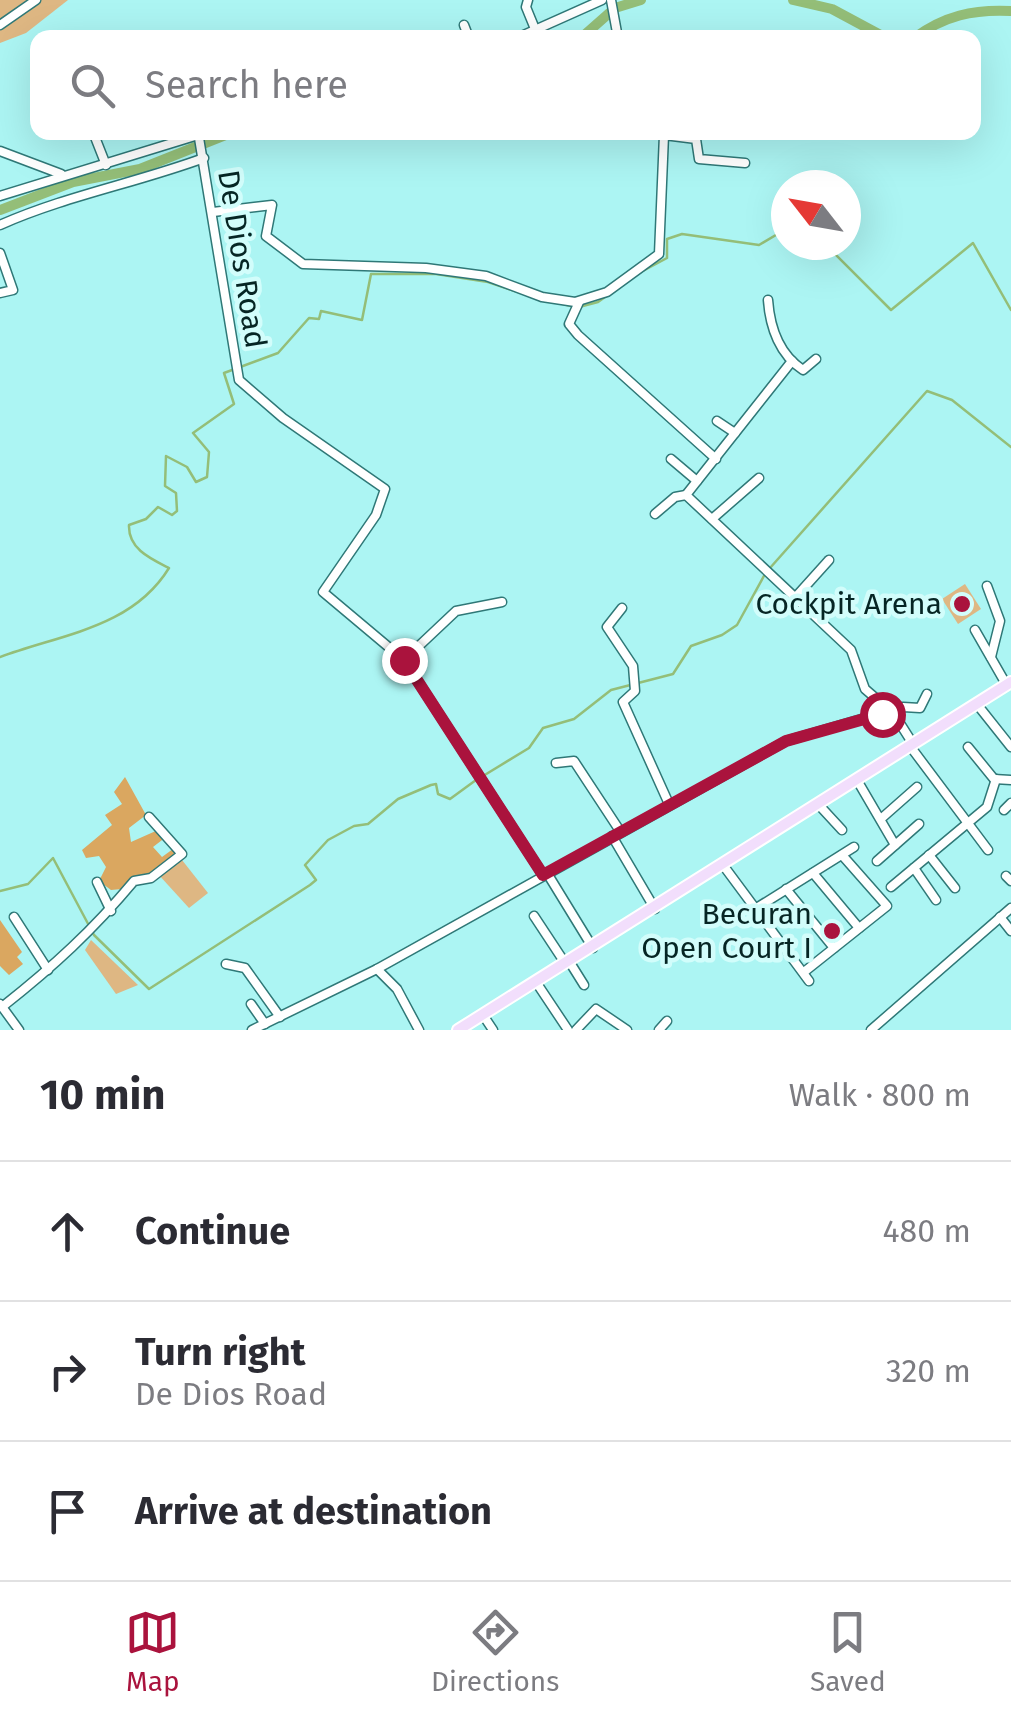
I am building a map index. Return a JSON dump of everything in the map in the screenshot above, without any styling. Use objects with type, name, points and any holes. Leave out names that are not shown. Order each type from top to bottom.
[{"type":"main road","points":[[458,1030],[1009,683]]},
{"type":"street","points":[[0,25],[36,0]]},
{"type":"street","points":[[528,0],[526,7],[535,29],[608,0],[617,30]]},
{"type":"street","points":[[464,25],[466,30]]},
{"type":"street","points":[[96,140],[106,164]]},
{"type":"street","points":[[0,196],[63,174],[200,140]]},
{"type":"street","name":"De Dios Road","points":[[200,140],[236,372],[243,386],[384,486],[376,515],[323,592],[404,660],[593,948]]},
{"type":"street","points":[[664,140],[659,254],[607,292],[578,306],[570,322],[578,336],[716,459]]},
{"type":"street","points":[[696,140],[699,158],[745,163]]},
{"type":"street","points":[[0,151],[63,174]]},
{"type":"street","points":[[0,225],[50,204],[142,180],[203,155]]},
{"type":"street","points":[[214,212],[272,205],[266,236],[303,264],[426,268],[486,276],[578,306]]},
{"type":"street","points":[[0,253],[13,290],[0,293]]},
{"type":"street","points":[[768,300],[775,337],[792,361],[803,370],[816,359]]},
{"type":"street","points":[[655,514],[672,499],[686,496],[792,361]]},
{"type":"street","points":[[717,421],[735,433]]},
{"type":"street","points":[[671,460],[697,482]]},
{"type":"street","points":[[712,519],[759,478]]},
{"type":"street","points":[[686,496],[850,650],[865,689],[891,712],[988,850]]},
{"type":"street","points":[[793,600],[830,560]]},
{"type":"street","points":[[986,586],[1000,621],[990,657]]},
{"type":"street","points":[[404,660],[456,612],[502,602]]},
{"type":"street","points":[[622,608],[606,628],[627,653],[636,685],[623,702],[624,708],[670,804]]},
{"type":"street","points":[[1000,621],[1011,614]]},
{"type":"street","points":[[975,630],[1009,683]]},
{"type":"street","points":[[252,1030],[377,969],[616,833],[799,735],[903,707],[920,708],[927,694]]},
{"type":"street","points":[[976,703],[1011,747]]},
{"type":"street","points":[[968,747],[996,779],[1011,780]]},
{"type":"street","points":[[556,763],[574,761],[655,908]]},
{"type":"street","points":[[891,887],[987,806],[996,779]]},
{"type":"street","points":[[858,780],[895,845]]},
{"type":"street","points":[[882,817],[917,787]]},
{"type":"street","points":[[818,804],[842,830]]},
{"type":"street","points":[[14,1028],[1,1006],[91,932],[134,881],[151,878],[182,854],[149,817]]},
{"type":"street","points":[[877,861],[919,824]]},
{"type":"street","points":[[754,910],[854,847]]},
{"type":"street","points":[[804,972],[887,906],[842,855]]},
{"type":"street","points":[[929,855],[955,888]]},
{"type":"street","points":[[723,865],[810,982]]},
{"type":"street","points":[[914,868],[936,900]]},
{"type":"street","points":[[812,873],[860,928]]},
{"type":"street","points":[[97,882],[111,911]]},
{"type":"street","points":[[786,889],[834,948]]},
{"type":"street","points":[[870,1030],[1011,908]]},
{"type":"street","points":[[14,916],[48,970]]},
{"type":"street","points":[[534,916],[584,985]]},
{"type":"street","points":[[1000,917],[1011,931]]},
{"type":"street","points":[[226,964],[245,968],[280,1017]]},
{"type":"street","points":[[377,969],[397,989],[419,1030]]},
{"type":"street","points":[[536,982],[568,1030]]},
{"type":"street","points":[[251,1004],[266,1024]]},
{"type":"street","points":[[580,1026],[600,1010],[627,1030]]},
{"type":"street","points":[[483,1015],[493,1030]]},
{"type":"street","points":[[660,1030],[667,1021]]},
{"type":"street","points":[[580,1026],[591,1030]]},
{"type":"shaded area","points":[[0,0],[68,0],[26,33],[0,43]]},
{"type":"shaded area","name":"Cockpit Arena","points":[[965,584],[981,609],[958,624],[942,599]]},
{"type":"shaded area","points":[[125,777],[146,815],[129,828],[131,842],[158,830],[166,837],[153,847],[162,857],[173,849],[177,856],[154,875],[133,877],[122,889],[111,890],[99,881],[106,867],[99,856],[86,858],[82,850],[112,825],[105,815],[122,804],[114,792]]},
{"type":"shaded area","points":[[182,860],[208,893],[189,908],[158,874]]},
{"type":"shaded area","points":[[0,920],[22,952],[17,957],[23,964],[9,975],[0,966]]},
{"type":"shaded area","points":[[91,940],[138,985],[116,994],[85,950]]},
{"type":"waterway","points":[[590,30],[615,8],[641,0]]},
{"type":"waterway","points":[[793,0],[832,9],[871,30]]},
{"type":"waterway","points":[[927,30],[960,16],[1011,11]]},
{"type":"waterway","points":[[0,210],[73,182],[140,169],[213,140]]},
{"type":"waterway","points":[[639,273],[667,258],[667,239],[682,234],[759,245],[771,238]]},
{"type":"waterway","points":[[841,260],[891,310],[973,243],[1011,310]]},
{"type":"waterway","points":[[0,657],[94,626],[136,604],[154,588],[169,568],[136,547],[129,525],[146,519],[158,507],[172,515],[177,511],[176,493],[165,486],[166,456],[187,467],[196,482],[207,477],[209,452],[193,433],[234,404],[224,373],[278,353],[309,318],[319,319],[321,311],[362,320],[371,274],[436,274],[488,282],[533,297]]},
{"type":"waterway","points":[[579,307],[598,302],[629,280]]},
{"type":"waterway","points":[[555,302],[571,306]]},
{"type":"waterway","points":[[770,568],[927,391],[952,400],[1011,447]]},
{"type":"waterway","points":[[483,776],[529,748],[543,728],[574,719],[611,690],[673,674],[691,646],[737,625],[765,574]]},
{"type":"waterway","points":[[0,891],[28,884],[53,858],[94,935],[149,989],[310,885],[316,880],[305,865],[328,840],[354,826],[368,824],[398,799],[431,785],[436,784],[438,794],[450,799],[476,780]]},
{"type":"place","name":"Cockpit Arena","points":[[962,604]]},
{"type":"place","name":"Becuran Open Court I","points":[[832,931]]},
{"type":"route","points":[[404,660],[543,875],[786,741],[882,714]]}]
